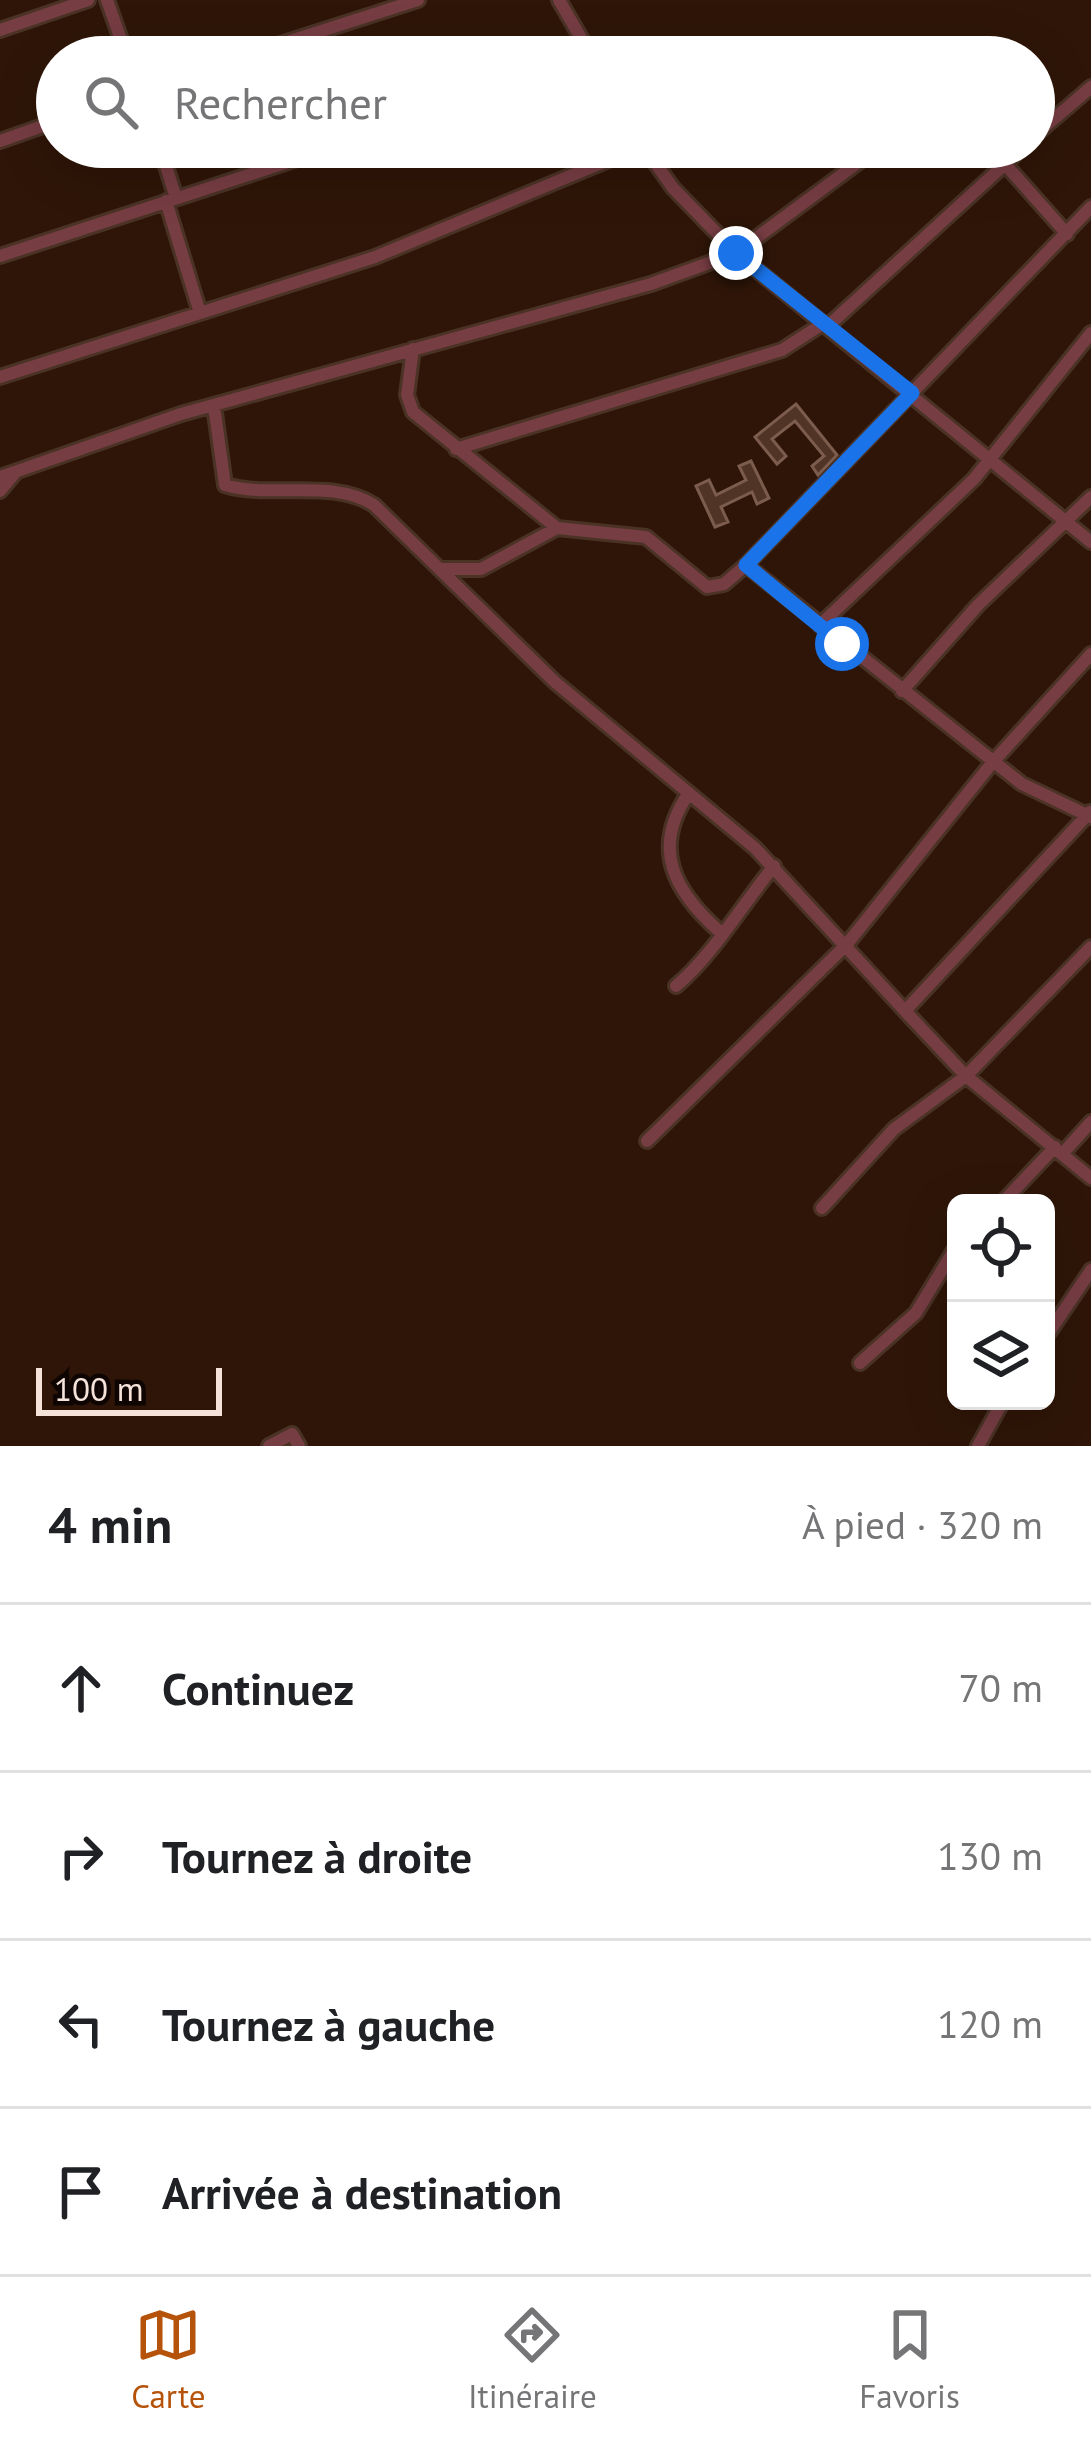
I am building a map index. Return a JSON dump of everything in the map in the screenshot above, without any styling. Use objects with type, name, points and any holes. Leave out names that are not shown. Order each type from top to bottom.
[{"type":"street","points":[[0,30],[88,0]]},
{"type":"street","points":[[107,0],[120,36]]},
{"type":"street","points":[[306,36],[418,0]]},
{"type":"street","points":[[559,0],[579,36]]},
{"type":"street","points":[[1055,118],[1091,87]]},
{"type":"street","points":[[0,141],[36,128]]},
{"type":"street","points":[[164,168],[200,314]]},
{"type":"street","points":[[0,256],[269,168]]},
{"type":"street","points":[[0,377],[375,257],[591,168]]},
{"type":"street","points":[[658,168],[736,253],[1091,542]]},
{"type":"street","points":[[0,477],[214,406],[651,284],[736,253],[851,168]]},
{"type":"street","points":[[456,449],[782,350],[826,324],[1001,168]]},
{"type":"street","points":[[1008,168],[1066,234]]},
{"type":"street","points":[[413,349],[407,387],[410,406],[456,449],[557,528],[646,537],[715,589],[746,565],[1091,207]]},
{"type":"street","points":[[820,625],[943,512],[1091,333]]},
{"type":"street","points":[[214,406],[225,484],[358,497],[555,682],[774,866],[966,1076],[1091,1178]]},
{"type":"street","points":[[0,491],[16,472]]},
{"type":"street","points":[[902,691],[978,605],[1091,497]]},
{"type":"street","points":[[458,587],[470,573],[545,539],[557,528]]},
{"type":"street","points":[[746,565],[992,763],[1022,784],[1090,814],[905,1011]]},
{"type":"street","points":[[438,569],[470,573]]},
{"type":"street","points":[[647,1141],[847,944],[992,763],[1091,654]]},
{"type":"street","points":[[689,793],[671,830],[676,882],[685,899],[720,932]]},
{"type":"street","points":[[676,986],[706,957],[720,932],[774,866]]},
{"type":"street","points":[[822,1208],[894,1129],[966,1076],[1091,947]]},
{"type":"street","points":[[1012,1194],[1091,1122]]},
{"type":"street","points":[[860,1363],[916,1313],[947,1262]]},
{"type":"street","points":[[1055,1324],[1091,1270]]},
{"type":"street","points":[[978,1446],[998,1410]]},
{"type":"street","points":[[269,1446],[292,1434],[299,1446]]},
{"type":"building","points":[[796,404],[837,455],[818,475],[812,466],[824,456],[795,421],[772,439],[786,456],[777,464],[755,437]]},
{"type":"building","points":[[751,461],[769,498],[757,504],[752,492],[721,507],[728,522],[715,527],[696,486],[709,480],[716,495],[746,480],[739,466]]},
{"type":"route","points":[[736,253],[912,393],[746,565],[842,644]]}]
